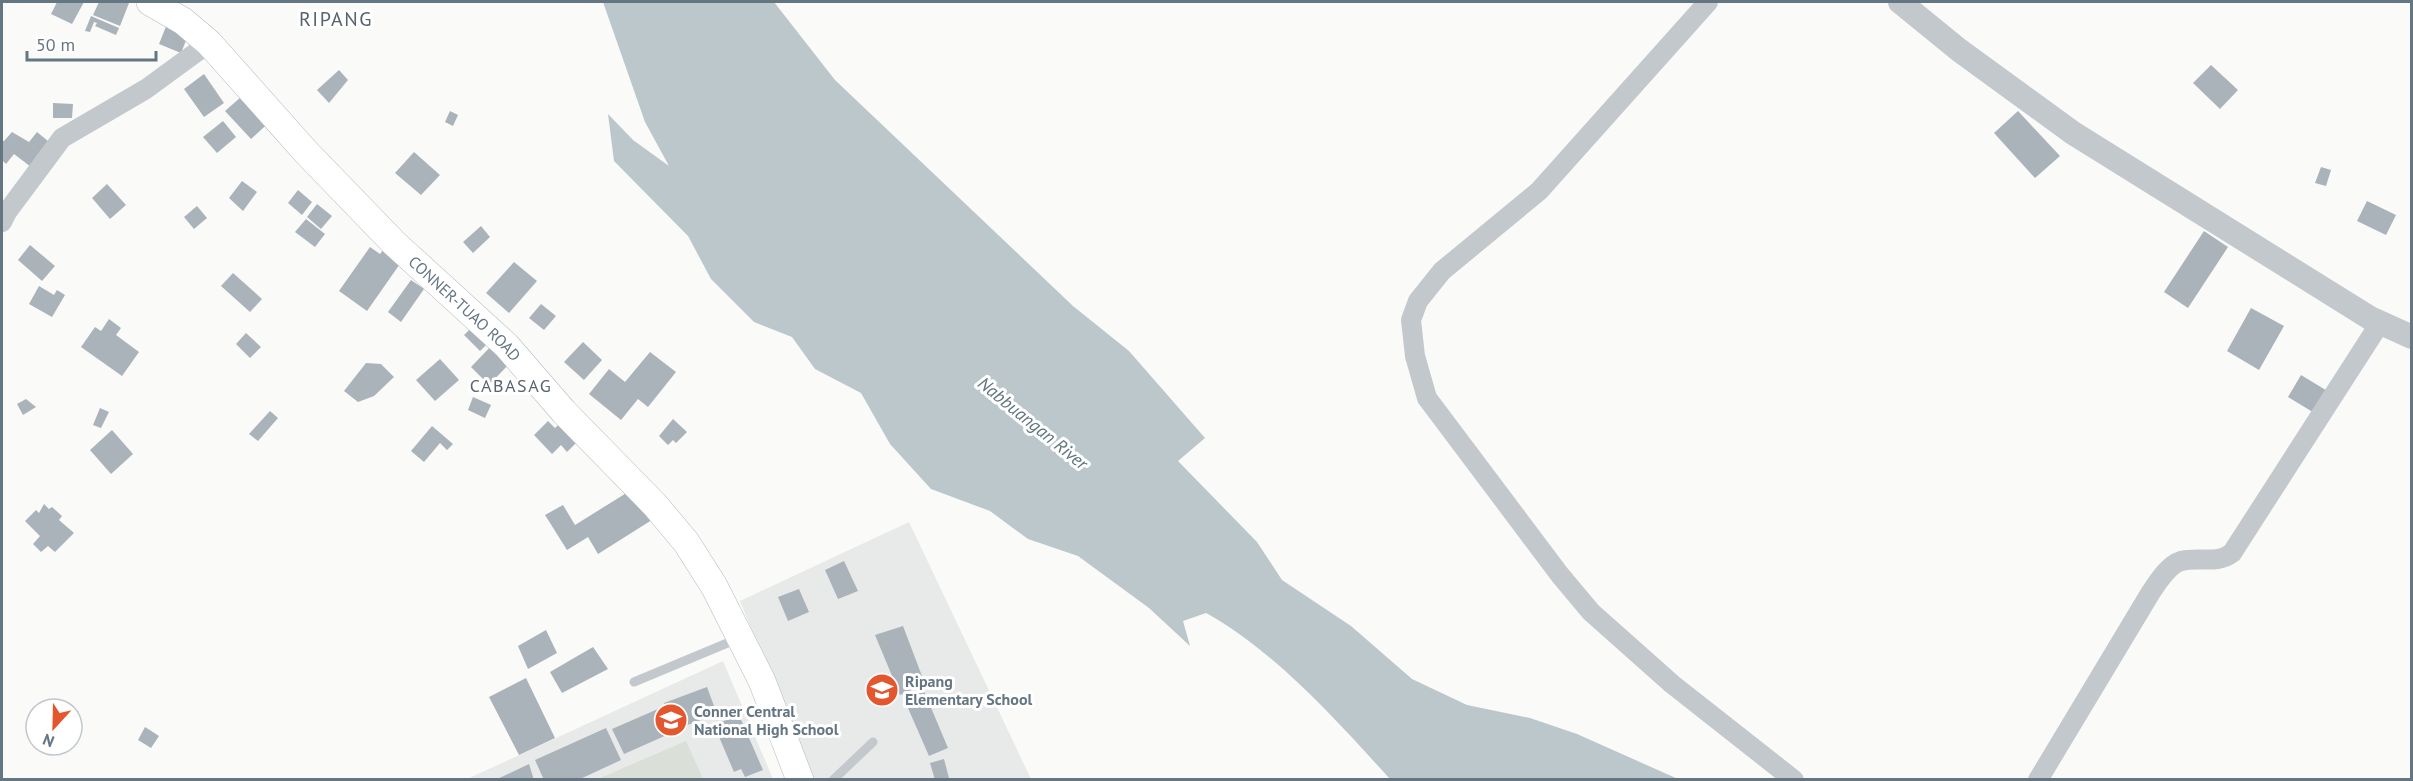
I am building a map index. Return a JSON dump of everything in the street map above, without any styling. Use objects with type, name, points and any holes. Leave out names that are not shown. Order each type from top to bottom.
[{"type":"main road","name":"CONNER-TUAO ROAD","points":[[150,2],[183,21],[209,43],[314,160],[394,243],[506,345],[564,412],[655,505],[686,542],[714,586],[762,681],[800,780]]},
{"type":"street","points":[[1708,2],[1539,191],[1442,271],[1418,301],[1411,320],[1415,356],[1426,398],[1560,575],[1591,612],[1671,684],[1794,780]]},
{"type":"street","points":[[1900,2],[1959,50],[2073,133],[2380,323],[2412,337]]},
{"type":"street","points":[[2,222],[7,212],[63,138],[89,120],[146,89],[209,43]]},
{"type":"street","points":[[2038,780],[2151,592],[2167,572],[2181,561],[2218,560],[2232,553],[2380,323]]},
{"type":"lane","points":[[634,682],[739,638]]},
{"type":"lane","points":[[833,780],[873,742]]},
{"type":"shaded area","name":"Ripang Elementary School","points":[[909,522],[1031,779],[812,779],[740,601]]},
{"type":"shaded area","name":"Conner Central National High School","points":[[723,661],[773,779],[465,780]]},
{"type":"shaded area","points":[[686,741],[703,779],[598,779]]},
{"type":"water","name":"Nabbuangan River","points":[[603,2],[774,2],[835,80],[1073,306],[1129,351],[1205,438],[1178,461],[1257,542],[1282,580],[1351,626],[1412,679],[1467,705],[1530,718],[1577,734],[1678,779],[1390,779],[1304,688],[1232,629],[1206,613],[1183,621],[1190,646],[1149,608],[1078,556],[1028,539],[990,511],[931,489],[890,444],[861,393],[815,369],[792,337],[754,322],[711,279],[688,236],[614,161],[608,114],[633,140],[669,166],[645,122]]},
{"type":"building","points":[[57,2],[84,2],[72,24],[51,14]]},
{"type":"building","points":[[99,2],[129,3],[120,26],[93,15]]},
{"type":"building","points":[[91,16],[119,28],[116,35],[95,26],[97,23],[94,22],[90,32],[85,31]]},
{"type":"building","points":[[167,24],[189,33],[181,53],[159,44]]},
{"type":"building","points":[[2211,65],[2238,90],[2220,109],[2193,83]]},
{"type":"building","points":[[339,70],[348,80],[329,103],[317,90]]},
{"type":"building","points":[[204,74],[224,103],[204,117],[184,89]]},
{"type":"building","points":[[249,90],[274,118],[251,139],[225,111]]},
{"type":"building","points":[[53,103],[73,104],[72,118],[53,118]]},
{"type":"building","points":[[450,111],[458,115],[453,126],[445,122]]},
{"type":"building","points":[[2018,111],[2060,156],[2035,178],[1994,133]]},
{"type":"building","points":[[223,121],[236,137],[217,153],[203,137]]},
{"type":"building","points":[[12,132],[29,142],[37,132],[48,141],[35,170],[14,154],[6,164],[2,160],[2,141]]},
{"type":"building","points":[[414,152],[440,175],[421,195],[395,173]]},
{"type":"building","points":[[2321,167],[2331,170],[2326,186],[2315,183]]},
{"type":"building","points":[[242,181],[257,192],[243,211],[229,198]]},
{"type":"building","points":[[107,184],[126,205],[110,219],[92,198]]},
{"type":"building","points":[[298,190],[312,202],[302,215],[288,203]]},
{"type":"building","points":[[2367,201],[2396,215],[2386,235],[2357,221]]},
{"type":"building","points":[[317,204],[332,216],[321,229],[307,217]]},
{"type":"building","points":[[197,206],[207,218],[194,229],[184,217]]},
{"type":"building","points":[[306,219],[325,234],[315,247],[295,232]]},
{"type":"building","points":[[481,226],[490,237],[473,253],[463,242]]},
{"type":"building","points":[[2204,231],[2228,247],[2188,308],[2164,292]]},
{"type":"building","points":[[30,245],[55,266],[42,281],[18,260]]},
{"type":"building","points":[[370,247],[380,254],[384,249],[402,261],[367,311],[339,291]]},
{"type":"building","points":[[514,262],[537,281],[509,313],[486,293]]},
{"type":"building","points":[[233,273],[262,299],[250,312],[221,286]]},
{"type":"building","points":[[411,280],[424,289],[401,322],[388,312]]},
{"type":"building","points":[[39,286],[54,295],[57,290],[65,295],[52,317],[29,304]]},
{"type":"building","points":[[541,304],[556,316],[544,330],[529,318]]},
{"type":"building","points":[[2251,308],[2284,326],[2259,370],[2227,351]]},
{"type":"building","points":[[109,319],[121,328],[116,335],[139,352],[122,376],[81,347],[95,327],[101,331]]},
{"type":"building","points":[[478,321],[494,337],[480,351],[464,335]]},
{"type":"building","points":[[246,333],[261,347],[250,358],[236,344]]},
{"type":"building","points":[[583,342],[602,360],[584,380],[564,362]]},
{"type":"building","points":[[494,343],[512,361],[489,385],[471,367]]},
{"type":"building","points":[[650,352],[676,372],[648,407],[638,399],[621,420],[589,394],[609,369],[625,382]]},
{"type":"building","points":[[440,359],[459,380],[435,401],[416,380]]},
{"type":"building","points":[[366,363],[381,364],[394,377],[374,396],[358,402],[344,391]]},
{"type":"building","points":[[2301,375],[2329,392],[2316,414],[2288,397]]},
{"type":"building","points":[[473,397],[491,405],[485,418],[468,410]]},
{"type":"building","points":[[26,399],[36,407],[23,415],[17,404]]},
{"type":"building","points":[[100,408],[109,412],[101,428],[93,425]]},
{"type":"building","points":[[270,411],[278,418],[258,441],[249,434]]},
{"type":"building","points":[[565,419],[583,436],[567,452],[561,445],[552,454],[534,435],[548,421],[555,428]]},
{"type":"building","points":[[673,419],[687,432],[676,443],[673,440],[668,445],[659,436]]},
{"type":"building","points":[[432,426],[453,444],[447,450],[440,443],[424,462],[411,451]]},
{"type":"building","points":[[112,430],[133,454],[111,474],[90,450]]},
{"type":"building","points":[[636,487],[655,518],[598,554],[588,537],[567,550],[545,515],[563,505],[575,525]]},
{"type":"building","points":[[44,504],[49,509],[52,507],[62,516],[59,520],[74,533],[55,552],[48,546],[41,552],[33,544],[40,536],[25,521],[36,510],[39,513]]},
{"type":"building","points":[[844,561],[858,591],[838,599],[825,570]]},
{"type":"building","points":[[799,589],[809,612],[788,621],[778,597]]},
{"type":"building","points":[[903,626],[925,684],[900,695],[875,635]]},
{"type":"building","points":[[546,630],[557,653],[528,669],[518,646]]},
{"type":"building","points":[[593,647],[608,669],[562,693],[550,672]]},
{"type":"building","points":[[526,678],[555,738],[519,755],[489,697]]},
{"type":"building","points":[[707,687],[717,714],[674,730],[664,703]]},
{"type":"building","points":[[924,691],[948,748],[929,756],[904,699]]},
{"type":"building","points":[[658,709],[669,734],[624,754],[612,729]]},
{"type":"building","points":[[739,715],[763,770],[745,777],[741,769],[734,772],[714,725]]},
{"type":"building","points":[[145,727],[159,736],[151,748],[138,740]]},
{"type":"building","points":[[606,728],[621,760],[578,780],[544,780],[535,760]]},
{"type":"building","points":[[944,759],[949,778],[935,780],[930,763]]},
{"type":"building","points":[[529,764],[534,780],[495,780]]},
{"type":"place","name":"Ripang Elementary School","points":[[882,690]]},
{"type":"place","name":"Conner Central National High School","points":[[671,720]]},
{"type":"district","name":"RIPANG","points":[[336,19]]},
{"type":"district","name":"CABASAG","points":[[511,385]]}]
